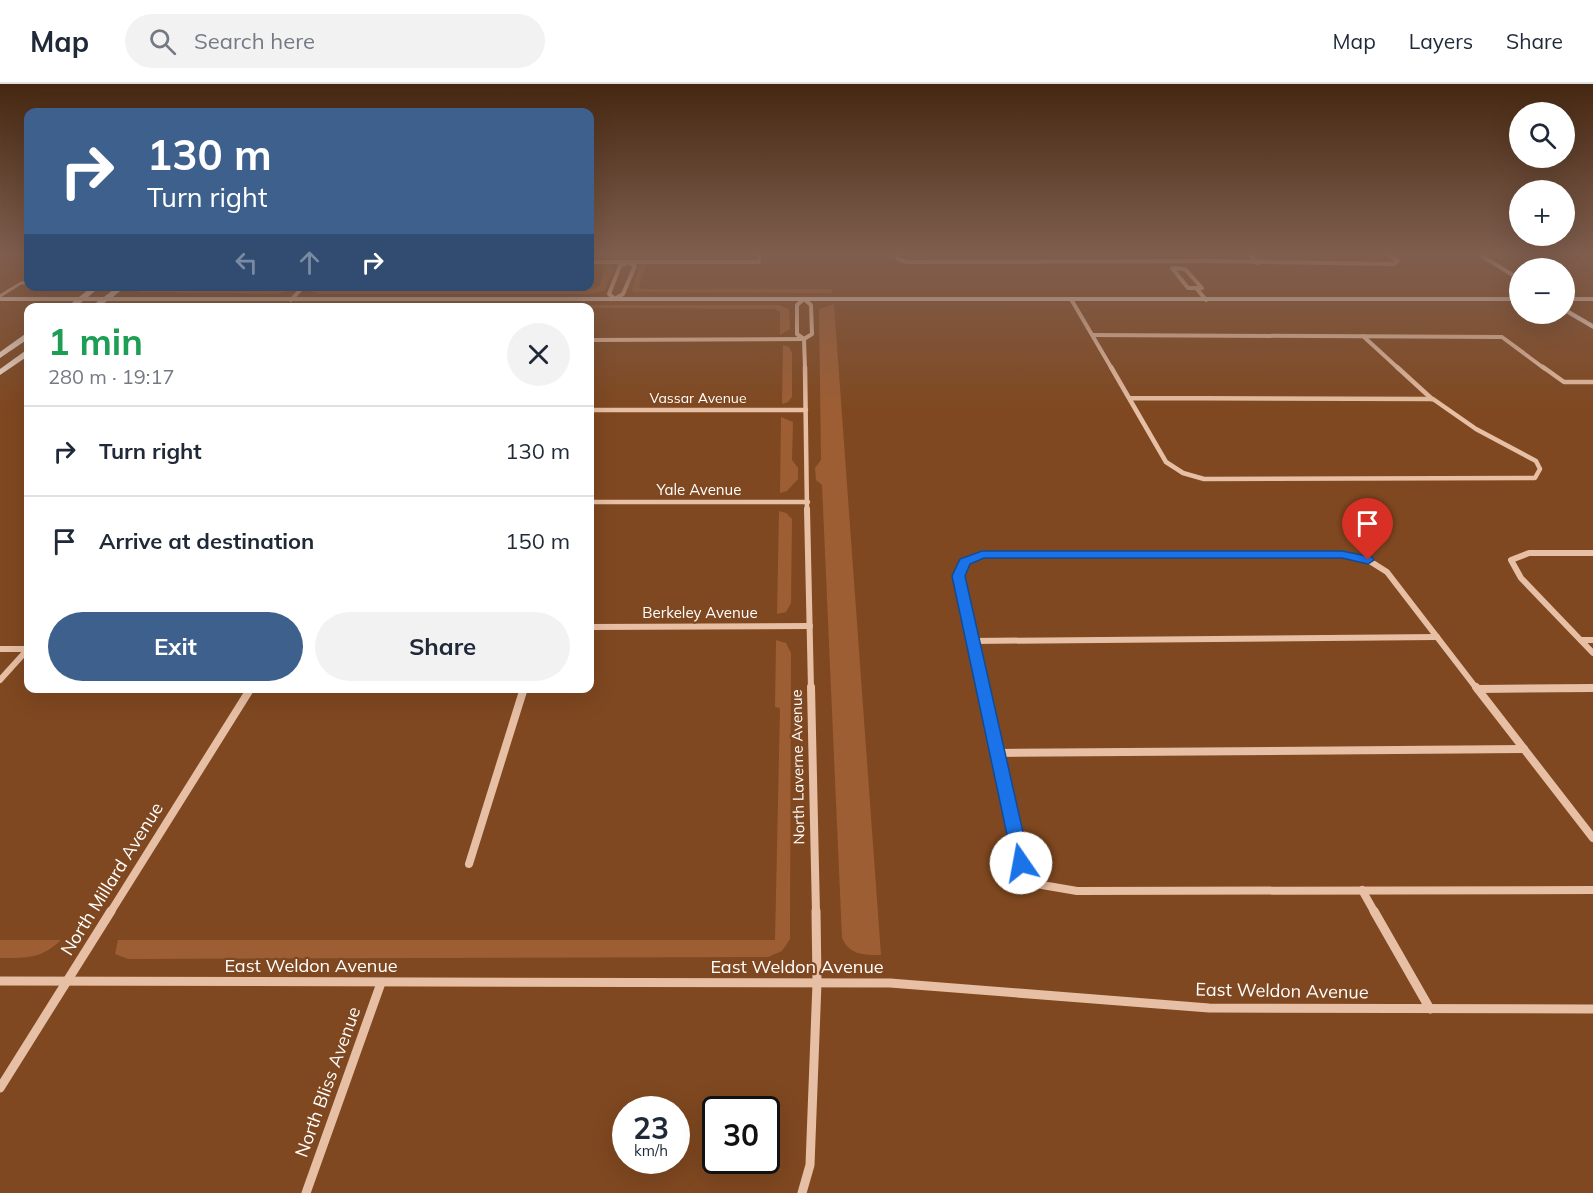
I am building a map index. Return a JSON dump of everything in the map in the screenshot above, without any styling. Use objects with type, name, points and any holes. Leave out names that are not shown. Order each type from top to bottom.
[{"type":"street","points":[[797,307],[797,334],[804,339]]},
{"type":"street","points":[[594,340],[804,339],[812,333],[811,307]]},
{"type":"street","points":[[1076,307],[1166,462],[1183,473],[1204,479],[1535,478],[1540,469],[1536,461],[1476,429],[1433,399],[1364,336]]},
{"type":"street","points":[[1575,316],[1593,327]]},
{"type":"street","points":[[1093,334],[1502,337],[1564,382],[1593,382]]},
{"type":"street","points":[[0,356],[24,339]]},
{"type":"street","name":"North Laverne Avenue","points":[[802,1193],[810,1165],[817,983],[804,339]]},
{"type":"street","points":[[0,373],[24,356]]},
{"type":"street","points":[[1130,398],[1433,399]]},
{"type":"street","name":"Vassar Avenue","points":[[594,410],[806,410]]},
{"type":"street","name":"Yale Avenue","points":[[594,502],[808,501]]},
{"type":"street","points":[[1593,553],[1529,553],[1511,560],[1521,578],[1593,653]]},
{"type":"street","points":[[1593,838],[1387,572],[1368,560],[1342,555],[982,554],[964,561],[959,576],[1021,863],[1042,885],[1077,891],[1593,890]]},
{"type":"street","name":"Berkeley Avenue","points":[[594,627],[810,626]]},
{"type":"street","points":[[973,641],[1437,637]]},
{"type":"street","points":[[1581,640],[1593,640]]},
{"type":"street","points":[[0,649],[24,649]]},
{"type":"street","points":[[0,680],[24,653]]},
{"type":"street","points":[[1478,689],[1593,688]]},
{"type":"street","name":"North Millard Avenue","points":[[0,1088],[248,693]]},
{"type":"street","points":[[469,864],[522,693]]},
{"type":"street","points":[[997,753],[1524,749]]},
{"type":"street","points":[[1362,890],[1430,1009]]},
{"type":"street","name":"East Weldon Avenue","points":[[0,981],[890,983],[1209,1008],[1593,1009]]},
{"type":"street","name":"North Bliss Avenue","points":[[306,1193],[381,982]]},
{"type":"shaded area","points":[[594,307],[783,307],[789,309],[790,329],[780,335],[780,312],[775,309]]},
{"type":"shaded area","points":[[834,307],[881,955],[868,955],[853,951],[842,938],[822,485],[816,480],[815,468],[821,460],[819,309]]},
{"type":"shaded area","points":[[783,345],[789,347],[792,353],[792,397],[788,402],[782,404]]},
{"type":"shaded area","points":[[781,417],[793,422],[792,460],[798,468],[798,479],[787,491],[780,493]]},
{"type":"shaded area","points":[[779,511],[786,513],[792,519],[791,603],[786,612],[777,614]]},
{"type":"shaded area","points":[[776,640],[786,643],[791,653],[790,939],[782,951],[768,957],[128,959],[115,954],[118,940],[775,940],[780,708],[775,707]]},
{"type":"shaded area","points":[[0,940],[61,940],[40,954],[0,958]]},
{"type":"route","points":[[1021,863],[959,576],[964,561],[982,554],[1342,555],[1368,560]]}]
